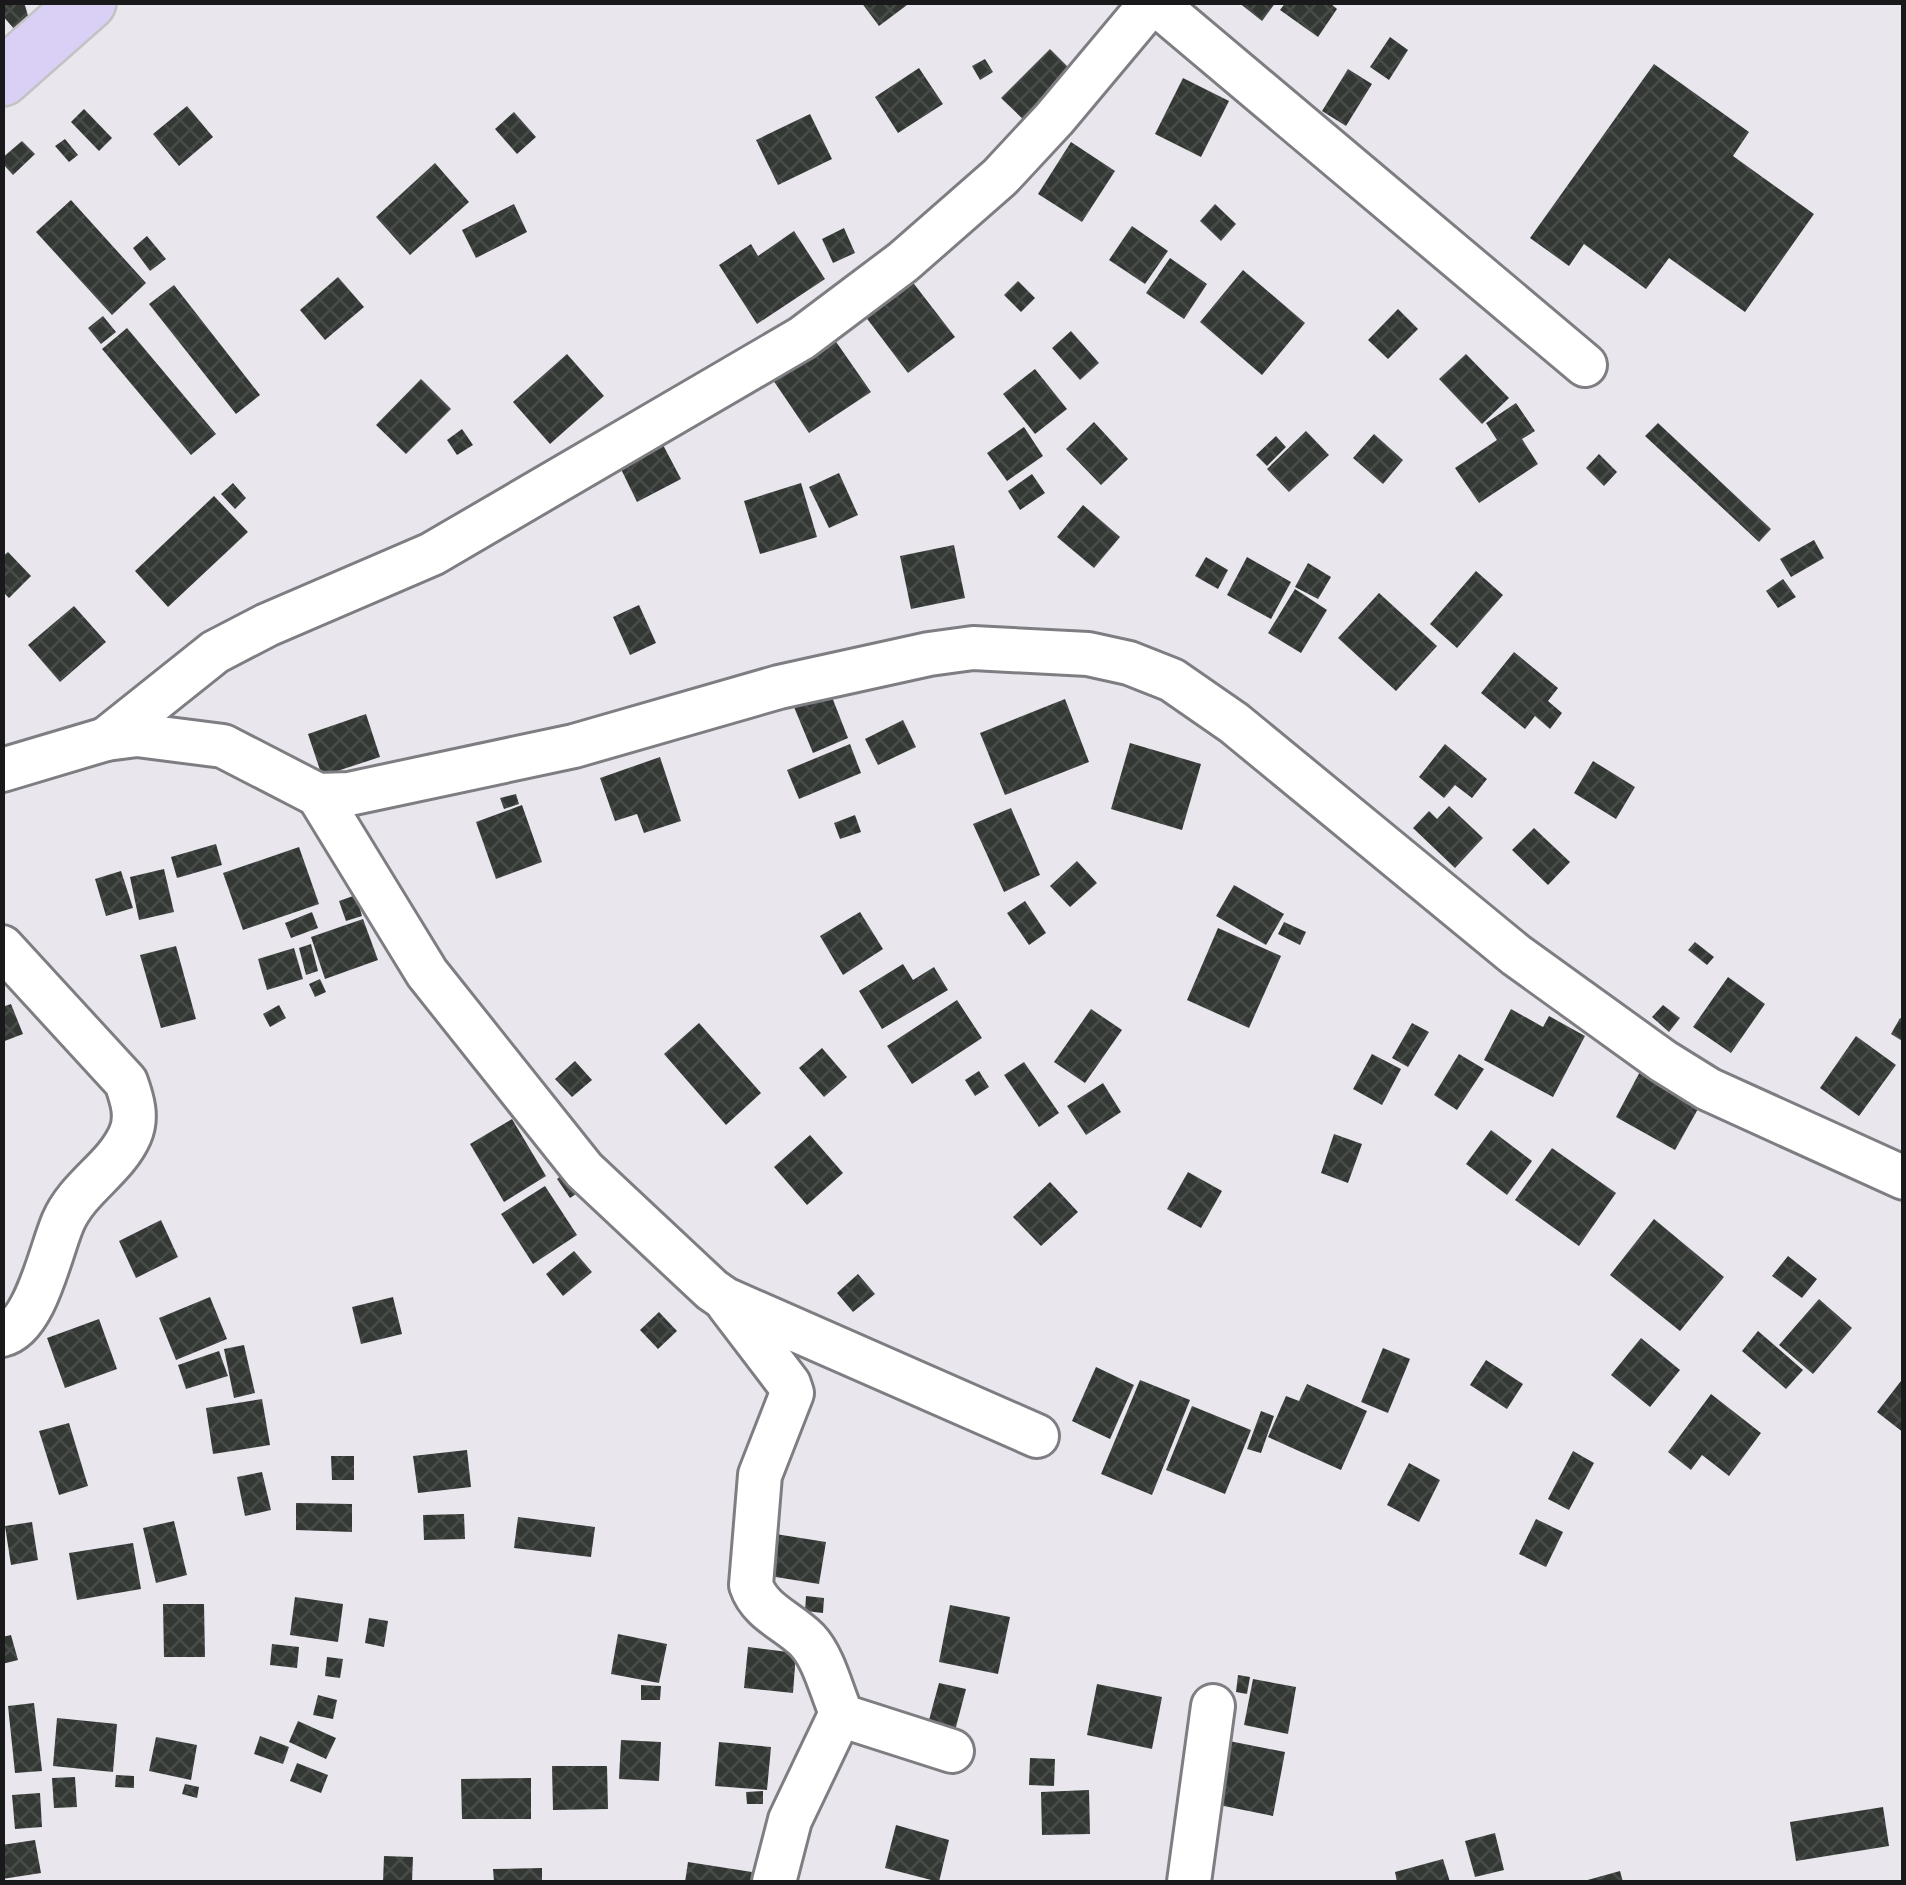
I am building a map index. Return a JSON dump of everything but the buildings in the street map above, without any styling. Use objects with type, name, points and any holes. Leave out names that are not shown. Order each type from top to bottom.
[{"type":"highway","points":[[2,78],[88,2]]},
{"type":"street","points":[[106,740],[214,652],[432,554],[802,338],[903,262],[1000,177],[1153,2],[1584,364]]},
{"type":"street","points":[[2,770],[106,740],[138,735],[223,746],[318,795],[350,794],[574,746],[780,687],[930,654],[973,648],[1088,654],[1129,663],[1172,680],[1234,724],[1516,955],[1708,1089],[1904,1178]]},
{"type":"street","points":[[318,795],[427,973],[584,1170],[724,1299],[789,1384],[792,1393],[760,1475],[751,1585],[760,1603],[814,1650],[841,1712],[849,1718],[952,1751]]},
{"type":"street","points":[[2,946],[126,1082],[134,1104],[132,1131],[118,1156],[78,1195],[64,1217],[26,1320],[11,1334],[2,1336]]},
{"type":"street","points":[[724,1299],[1037,1436]]},
{"type":"street","points":[[1190,1882],[1213,1706]]},
{"type":"street","points":[[774,1882],[790,1820],[841,1712]]}]
